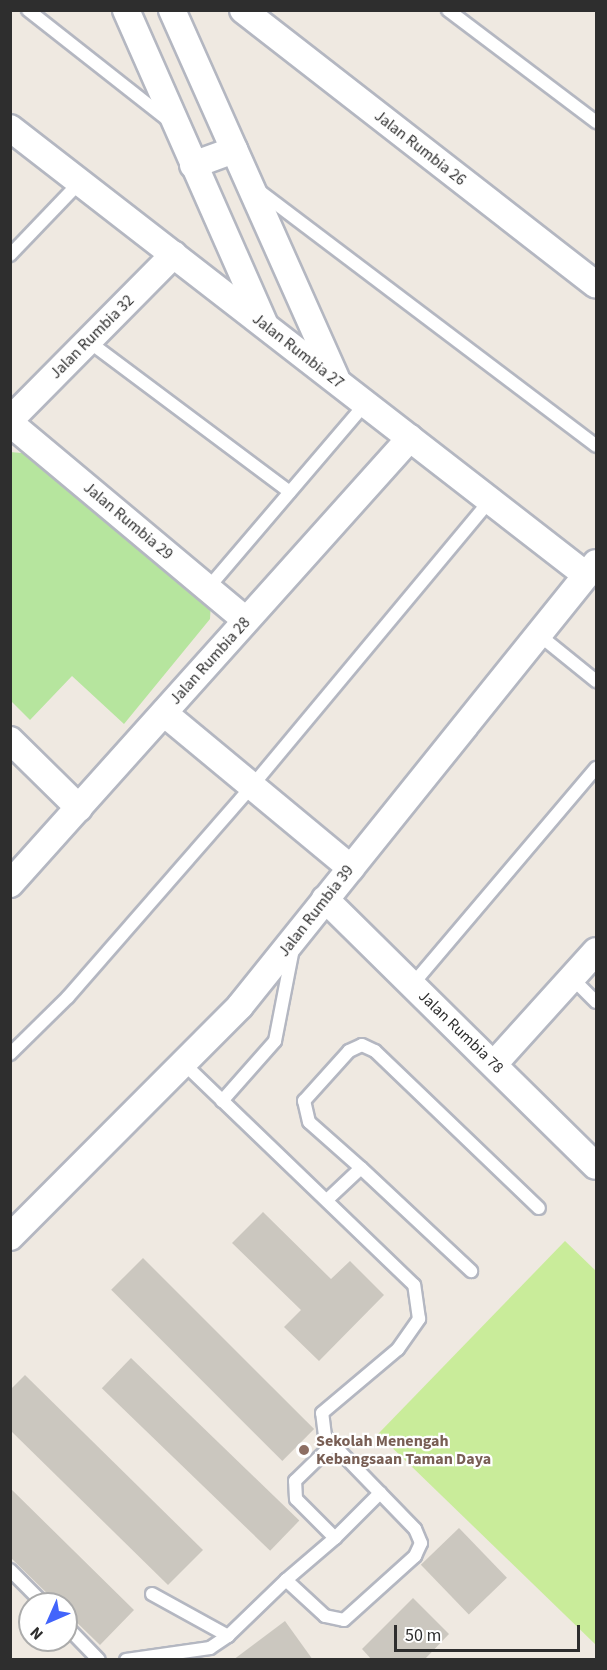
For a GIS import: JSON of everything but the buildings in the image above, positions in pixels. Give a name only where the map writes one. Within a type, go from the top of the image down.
[{"type":"street","points":[[126,10],[174,125],[265,326]]},
{"type":"street","points":[[172,10],[337,381]]},
{"type":"street","name":"Jalan Rumbia 26","points":[[243,10],[597,285]]},
{"type":"street","name":"Jalan Rumbia 27","points":[[10,128],[490,500],[591,569]]},
{"type":"street","points":[[193,165],[234,150]]},
{"type":"street","name":"Jalan Rumbia 32","points":[[10,421],[174,254]]},
{"type":"street","name":"Jalan Rumbia 29","points":[[10,421],[246,620]]},
{"type":"street","name":"Jalan Rumbia 28","points":[[10,884],[410,438]]},
{"type":"street","name":"Jalan Rumbia 39","points":[[10,1237],[184,1064],[294,941],[325,899],[591,569]]},
{"type":"street","points":[[164,713],[351,868]]},
{"type":"street","points":[[10,740],[79,808]]},
{"type":"street","name":"Jalan Rumbia 78","points":[[325,899],[597,1166]]},
{"type":"street","points":[[494,1064],[597,951]]},
{"type":"lane","points":[[28,10],[174,125]]},
{"type":"lane","points":[[447,10],[597,122]]},
{"type":"lane","points":[[10,255],[80,182]]},
{"type":"lane","points":[[248,182],[597,446]]},
{"type":"lane","points":[[88,341],[290,492]]},
{"type":"lane","points":[[208,588],[366,403]]},
{"type":"lane","points":[[10,1054],[68,997],[252,786],[490,500]]},
{"type":"lane","points":[[538,634],[597,681]]},
{"type":"lane","points":[[412,985],[597,768]]},
{"type":"lane","points":[[222,1101],[275,1041],[294,941]]},
{"type":"lane","points":[[572,978],[597,1002]]},
{"type":"lane","points":[[471,1271],[309,1122],[303,1109],[307,1095],[349,1051],[362,1046],[375,1051],[539,1208]]},
{"type":"lane","points":[[184,1064],[328,1199],[414,1285],[419,1319],[398,1349],[322,1413],[325,1436],[415,1529],[419,1550],[350,1616],[331,1620],[286,1580]]},
{"type":"lane","points":[[328,1199],[361,1168]]},
{"type":"lane","points":[[333,1444],[295,1481],[296,1499],[335,1538]]},
{"type":"lane","points":[[126,1659],[210,1648],[228,1636],[286,1580],[335,1538],[380,1493]]},
{"type":"lane","points":[[10,1570],[32,1592]]},
{"type":"lane","points":[[152,1594],[228,1636]]},
{"type":"lane","points":[[78,1638],[99,1659]]},
{"type":"green space","points":[[10,452],[33,454],[211,602],[210,619],[124,724],[72,676],[30,720],[11,701]]},
{"type":"green space","points":[[565,1241],[596,1271],[596,1645],[378,1434]]},
{"type":"place","name":"Sekolah Menengah Kebangsaan Taman Daya","points":[[304,1450]]}]
